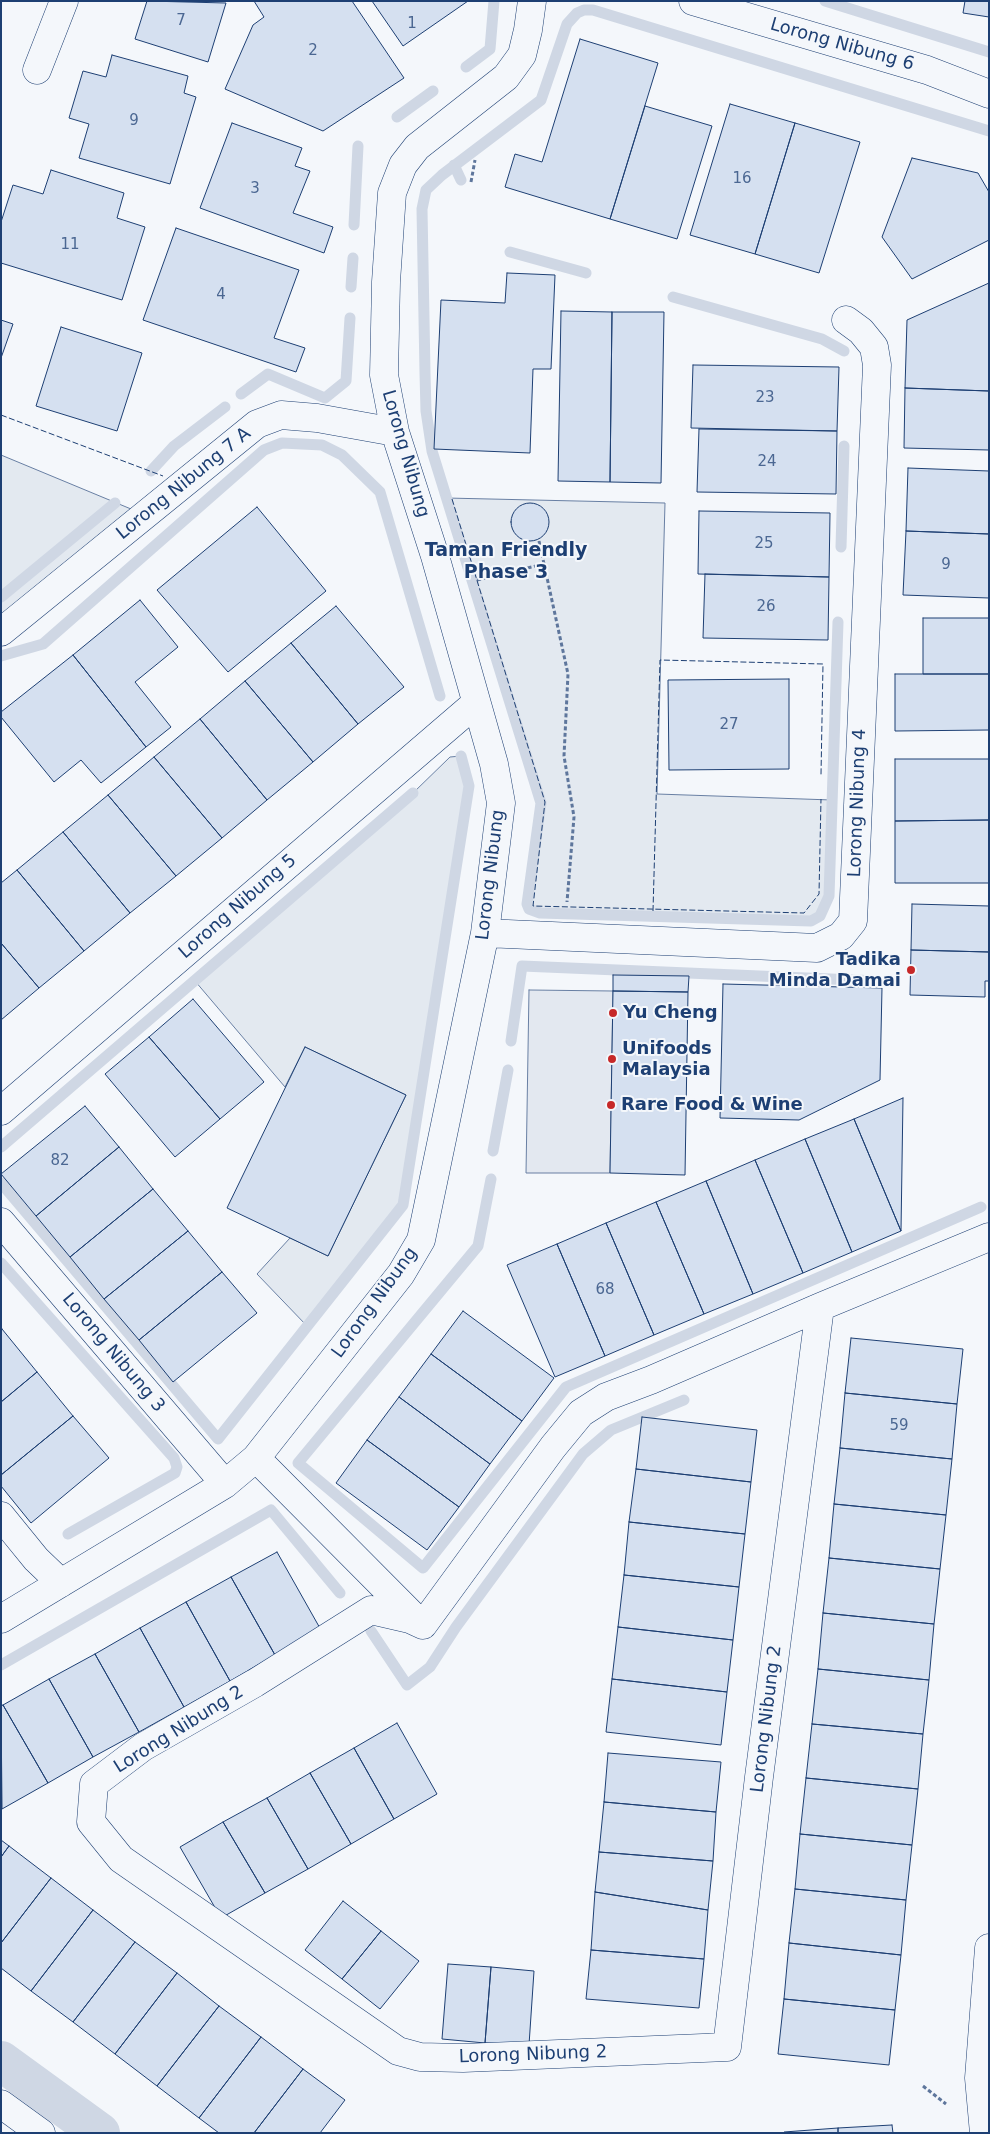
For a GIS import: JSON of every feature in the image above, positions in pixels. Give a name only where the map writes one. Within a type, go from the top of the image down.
[{"type":"street","points":[[38,70],[64,1]]},
{"type":"street","name":"Lorong Nibung","points":[[1,1618],[225,1484],[256,1458],[400,1274],[421,1240],[485,933],[501,803],[494,764],[435,556],[395,432],[384,375],[386,282],[392,193],[403,164],[417,147],[506,77],[522,55],[532,1]]},
{"type":"street","name":"Lorong Nibung 6","points":[[693,1],[927,70],[989,94]]},
{"type":"street","name":"Lorong Nibung 4","points":[[485,933],[817,948],[841,936],[853,921],[877,365],[874,347],[861,331],[846,320]]},
{"type":"street","name":"Lorong Nibung 7 A","points":[[1,632],[257,424],[281,415],[317,418],[395,432]]},
{"type":"street","name":"Lorong Nibung 5","points":[[1,1111],[476,703]]},
{"type":"street","name":"Lorong Nibung 3","points":[[1,1222],[225,1484]]},
{"type":"street","points":[[256,1458],[416,1622],[581,1413],[606,1397],[989,1237]]},
{"type":"street","name":"Lorong Nibung 2","points":[[416,1622],[371,1610],[255,1683],[143,1747],[94,1784],[91,1822],[121,1859],[398,2051],[420,2057],[463,2058],[727,2048],[760,1767],[820,1307]]},
{"type":"street","points":[[1,1516],[36,1559],[61,1583]]},
{"type":"street","points":[[984,2133],[979,2078],[989,1948]]},
{"type":"street","points":[[1,2104],[41,2133]]},
{"type":"path","points":[[471,182],[475,160]]},
{"type":"path","points":[[539,542],[568,674],[564,756],[574,817],[566,908]]},
{"type":"path","points":[[477,580],[544,564]]},
{"type":"path","points":[[923,2086],[946,2104],[956,2103]]},
{"type":"shaded area","points":[[1,455],[131,509],[1,619]]},
{"type":"shaded area","points":[[446,498],[665,503],[657,794],[832,800],[829,896],[820,916],[811,921],[540,913],[529,909],[527,904],[541,803]]},
{"type":"shaded area","points":[[461,756],[469,786],[403,1205],[307,1326],[257,1274],[290,1238],[328,1256],[406,1095],[305,1047],[285,1087],[195,981],[413,793],[450,757]]},
{"type":"shaded area","points":[[529,990],[613,991],[610,1173],[526,1173]]},
{"type":"building","points":[[147,1],[226,3],[208,62],[135,39]]},
{"type":"building","points":[[254,1],[352,1],[404,78],[323,131],[225,89],[253,25],[264,17]]},
{"type":"building","points":[[372,1],[468,1],[403,46]]},
{"type":"building","points":[[965,1],[989,1],[989,17],[963,13]]},
{"type":"building","points":[[580,39],[658,63],[610,219],[505,187],[515,154],[542,162]]},
{"type":"building","points":[[112,55],[188,76],[184,93],[196,97],[170,184],[79,158],[89,124],[69,118],[83,71],[106,77]]},
{"type":"building","points":[[730,104],[795,123],[755,254],[690,235]]},
{"type":"building","points":[[645,106],[712,126],[677,239],[610,219]]},
{"type":"building","points":[[232,123],[302,148],[295,166],[310,171],[293,213],[333,227],[324,253],[200,208]]},
{"type":"building","points":[[795,123],[860,142],[819,273],[755,254]]},
{"type":"building","points":[[912,158],[978,173],[989,192],[989,240],[912,279],[882,237]]},
{"type":"building","points":[[51,170],[124,193],[117,218],[145,227],[122,300],[1,263],[1,222],[13,185],[43,194]]},
{"type":"building","points":[[176,228],[299,270],[274,338],[305,348],[296,372],[143,320]]},
{"type":"building","points":[[507,273],[555,275],[551,369],[533,369],[530,453],[434,449],[441,300],[505,303]]},
{"type":"building","points":[[989,283],[989,391],[905,388],[907,320]]},
{"type":"building","points":[[561,311],[612,312],[610,482],[558,481]]},
{"type":"building","points":[[612,312],[664,312],[661,483],[610,482]]},
{"type":"building","points":[[1,320],[13,324],[1,358]]},
{"type":"building","points":[[61,327],[142,353],[117,431],[36,406]]},
{"type":"building","points":[[693,365],[839,367],[837,431],[691,428]]},
{"type":"building","points":[[905,388],[989,391],[989,450],[904,448]]},
{"type":"building","points":[[699,429],[837,431],[836,494],[697,492]]},
{"type":"building","points":[[908,468],[989,471],[989,534],[906,531]]},
{"type":"building","points":[[530,503],[544,508],[549,522],[544,536],[530,541],[516,536],[511,522],[516,508]]},
{"type":"building","points":[[257,507],[326,591],[228,672],[157,590]]},
{"type":"building","points":[[699,511],[830,513],[829,577],[698,574]]},
{"type":"building","points":[[906,531],[989,534],[989,598],[903,595]]},
{"type":"building","points":[[705,574],[829,577],[828,640],[703,638]]},
{"type":"building","points":[[140,600],[178,647],[135,682],[171,727],[146,747],[73,655]]},
{"type":"building","points":[[336,606],[404,687],[358,724],[291,643]]},
{"type":"building","points":[[923,618],[989,618],[989,674],[923,674]]},
{"type":"building","points":[[291,643],[358,724],[313,762],[245,681]]},
{"type":"building","points":[[73,655],[146,747],[101,783],[81,760],[54,782],[1,717],[1,712]]},
{"type":"building","points":[[895,674],[989,674],[989,730],[895,731]]},
{"type":"building","points":[[789,679],[789,769],[669,770],[668,680]]},
{"type":"building","points":[[245,681],[313,762],[267,800],[200,719]]},
{"type":"building","points":[[200,719],[267,800],[222,838],[154,757]]},
{"type":"building","points":[[154,757],[222,838],[176,876],[108,795]]},
{"type":"building","points":[[895,759],[989,759],[989,820],[895,821]]},
{"type":"building","points":[[108,795],[176,876],[130,913],[63,832]]},
{"type":"building","points":[[989,820],[989,883],[895,883],[895,821]]},
{"type":"building","points":[[63,832],[130,913],[84,951],[17,870]]},
{"type":"building","points":[[17,870],[84,951],[39,988],[1,943],[1,883]]},
{"type":"building","points":[[912,904],[989,906],[989,952],[911,950]]},
{"type":"building","points":[[1,943],[39,988],[1,1020]]},
{"type":"building","points":[[911,950],[989,952],[989,981],[985,981],[985,997],[910,995]]},
{"type":"building","points":[[613,975],[689,976],[688,992],[613,991]]},
{"type":"building","points":[[723,984],[882,988],[880,1080],[799,1120],[720,1118]]},
{"type":"building","points":[[613,991],[688,992],[685,1175],[610,1173]]},
{"type":"building","points":[[193,999],[264,1082],[220,1119],[149,1037]]},
{"type":"building","points":[[149,1037],[220,1119],[175,1157],[105,1074]]},
{"type":"building","points":[[305,1047],[406,1095],[328,1256],[227,1208]]},
{"type":"building","points":[[903,1098],[901,1231],[854,1119]]},
{"type":"building","points":[[85,1106],[119,1147],[36,1216],[1,1174]]},
{"type":"building","points":[[854,1119],[901,1231],[852,1252],[805,1139]]},
{"type":"building","points":[[805,1139],[852,1252],[803,1273],[755,1160]]},
{"type":"building","points":[[119,1147],[153,1189],[70,1257],[36,1216]]},
{"type":"building","points":[[755,1160],[803,1273],[753,1294],[706,1181]]},
{"type":"building","points":[[706,1181],[753,1294],[704,1314],[656,1202]]},
{"type":"building","points":[[153,1189],[188,1231],[104,1299],[70,1257]]},
{"type":"building","points":[[656,1202],[704,1314],[654,1335],[606,1223]]},
{"type":"building","points":[[606,1223],[654,1335],[605,1356],[557,1244]]},
{"type":"building","points":[[188,1231],[222,1272],[139,1340],[104,1299]]},
{"type":"building","points":[[557,1244],[605,1356],[555,1377],[507,1265]]},
{"type":"building","points":[[222,1272],[257,1313],[173,1382],[139,1340]]},
{"type":"building","points":[[463,1311],[554,1378],[522,1421],[431,1354]]},
{"type":"building","points":[[1,1330],[37,1372],[1,1402]]},
{"type":"building","points":[[851,1338],[963,1349],[957,1404],[845,1393]]},
{"type":"building","points":[[431,1354],[522,1421],[490,1464],[399,1397]]},
{"type":"building","points":[[37,1372],[73,1416],[1,1475],[1,1402]]},
{"type":"building","points":[[845,1393],[957,1404],[952,1459],[840,1448]]},
{"type":"building","points":[[399,1397],[490,1464],[459,1507],[367,1440]]},
{"type":"building","points":[[73,1416],[109,1458],[31,1523],[1,1486],[1,1475]]},
{"type":"building","points":[[642,1417],[757,1430],[751,1482],[636,1469]]},
{"type":"building","points":[[367,1440],[459,1507],[427,1550],[336,1483]]},
{"type":"building","points":[[840,1448],[952,1459],[946,1515],[834,1504]]},
{"type":"building","points":[[636,1469],[751,1482],[745,1534],[629,1522]]},
{"type":"building","points":[[834,1504],[946,1515],[940,1569],[829,1558]]},
{"type":"building","points":[[629,1522],[745,1534],[739,1587],[624,1575]]},
{"type":"building","points":[[277,1552],[321,1630],[275,1655],[231,1577]]},
{"type":"building","points":[[829,1558],[940,1569],[934,1624],[823,1613]]},
{"type":"building","points":[[624,1575],[739,1587],[733,1640],[618,1627]]},
{"type":"building","points":[[231,1577],[275,1655],[230,1681],[186,1602]]},
{"type":"building","points":[[186,1602],[230,1681],[184,1707],[140,1628]]},
{"type":"building","points":[[823,1613],[934,1624],[929,1680],[818,1669]]},
{"type":"building","points":[[618,1627],[733,1640],[727,1692],[612,1679]]},
{"type":"building","points":[[140,1628],[184,1707],[139,1732],[95,1654]]},
{"type":"building","points":[[95,1654],[139,1732],[93,1757],[49,1679]]},
{"type":"building","points":[[818,1669],[929,1680],[923,1734],[812,1724]]},
{"type":"building","points":[[49,1679],[93,1757],[48,1783],[3,1705]]},
{"type":"building","points":[[612,1679],[727,1692],[721,1745],[606,1732]]},
{"type":"building","points":[[3,1705],[48,1783],[2,1809],[1,1706]]},
{"type":"building","points":[[397,1723],[437,1794],[394,1819],[354,1748]]},
{"type":"building","points":[[812,1724],[923,1734],[918,1789],[806,1778]]},
{"type":"building","points":[[354,1748],[394,1819],[351,1844],[310,1773]]},
{"type":"building","points":[[608,1753],[721,1762],[716,1812],[604,1802]]},
{"type":"building","points":[[310,1773],[351,1844],[308,1869],[267,1798]]},
{"type":"building","points":[[806,1778],[918,1789],[912,1845],[800,1834]]},
{"type":"building","points":[[267,1798],[308,1869],[265,1893],[223,1822]]},
{"type":"building","points":[[604,1802],[716,1812],[713,1861],[599,1852]]},
{"type":"building","points":[[223,1822],[265,1893],[221,1918],[180,1847]]},
{"type":"building","points":[[800,1834],[912,1845],[906,1900],[795,1889]]},
{"type":"building","points":[[1,1840],[9,1846],[1,1857]]},
{"type":"building","points":[[9,1846],[51,1878],[1,1943],[1,1857]]},
{"type":"building","points":[[599,1852],[713,1861],[708,1910],[595,1892]]},
{"type":"building","points":[[51,1878],[93,1910],[31,1991],[1,1968],[1,1943]]},
{"type":"building","points":[[795,1889],[906,1900],[901,1955],[789,1943]]},
{"type":"building","points":[[595,1892],[708,1910],[704,1959],[591,1950]]},
{"type":"building","points":[[343,1901],[381,1931],[342,1979],[305,1950]]},
{"type":"building","points":[[93,1910],[135,1942],[73,2022],[31,1991]]},
{"type":"building","points":[[381,1931],[419,1961],[380,2009],[342,1979]]},
{"type":"building","points":[[135,1942],[177,1973],[115,2054],[73,2022]]},
{"type":"building","points":[[789,1943],[901,1955],[895,2010],[784,1999]]},
{"type":"building","points":[[591,1950],[704,1959],[699,2008],[586,1999]]},
{"type":"building","points":[[448,1964],[491,1967],[485,2043],[442,2039]]},
{"type":"building","points":[[491,1967],[534,1971],[529,2045],[485,2043]]},
{"type":"building","points":[[177,1973],[219,2006],[157,2086],[115,2054]]},
{"type":"building","points":[[784,1999],[895,2010],[889,2065],[778,2054]]},
{"type":"building","points":[[219,2006],[261,2037],[199,2118],[157,2086]]},
{"type":"building","points":[[261,2037],[303,2069],[254,2133],[219,2133],[199,2118]]},
{"type":"building","points":[[303,2069],[345,2100],[320,2133],[254,2133]]},
{"type":"building","points":[[892,2125],[893,2133],[838,2133],[838,2128]]},
{"type":"building","points":[[838,2128],[838,2133],[784,2133],[784,2132]]},
{"type":"waterway","points":[[466,67],[490,49],[494,1]]},
{"type":"waterway","points":[[825,1],[989,52]]},
{"type":"waterway","points":[[838,622],[829,896],[820,916],[811,921],[540,913],[529,909],[527,904],[541,803],[432,451],[426,411],[422,209],[426,190],[442,175],[541,100],[567,24],[577,13],[584,10],[593,10],[989,131]]},
{"type":"waterway","points":[[397,117],[433,91]]},
{"type":"waterway","points":[[354,225],[358,146]]},
{"type":"waterway","points":[[454,165],[461,180]]},
{"type":"waterway","points":[[510,252],[586,273]]},
{"type":"waterway","points":[[351,287],[353,258]]},
{"type":"waterway","points":[[673,297],[822,339],[844,351]]},
{"type":"waterway","points":[[241,394],[268,374],[325,398],[346,381],[350,318]]},
{"type":"waterway","points":[[151,471],[174,446],[225,407]]},
{"type":"waterway","points":[[1,656],[43,644],[264,450],[282,443],[322,445],[342,455],[380,492],[440,696]]},
{"type":"waterway","points":[[841,547],[844,446]]},
{"type":"waterway","points":[[1,597],[115,503]]},
{"type":"waterway","points":[[1,1183],[218,1439],[403,1205],[469,786],[461,756]]},
{"type":"waterway","points":[[1,1147],[413,793]]},
{"type":"waterway","points":[[511,1041],[522,966],[878,981]]},
{"type":"waterway","points":[[493,1151],[508,1070]]},
{"type":"waterway","points":[[491,1179],[478,1246],[298,1463],[423,1568],[566,1387],[981,1207]]},
{"type":"waterway","points":[[1,1263],[174,1458],[177,1467],[175,1473],[68,1534]]},
{"type":"waterway","points":[[371,1631],[407,1685],[430,1667],[456,1627],[583,1454],[611,1430],[684,1400]]},
{"type":"waterway","points":[[1,1665],[271,1510],[340,1593]]},
{"type":"waterway","points":[[1,2061],[100,2133]]},
{"type":"fence","points":[[1,415],[163,476]]},
{"type":"fence","points":[[452,499],[545,802],[533,906],[804,913],[819,894],[821,799]]},
{"type":"fence","points":[[653,911],[660,660],[823,664],[821,775]]},
{"type":"place","name":"Tadika Minda Damai","points":[[911,970]]},
{"type":"place","name":"Yu Cheng","points":[[613,1013]]},
{"type":"place","name":"Unifoods Malaysia","points":[[612,1059]]},
{"type":"place","name":"Rare Food & Wine","points":[[611,1105]]},
{"type":"district","name":"Taman Friendly Phase 3","points":[[506,562]]}]
